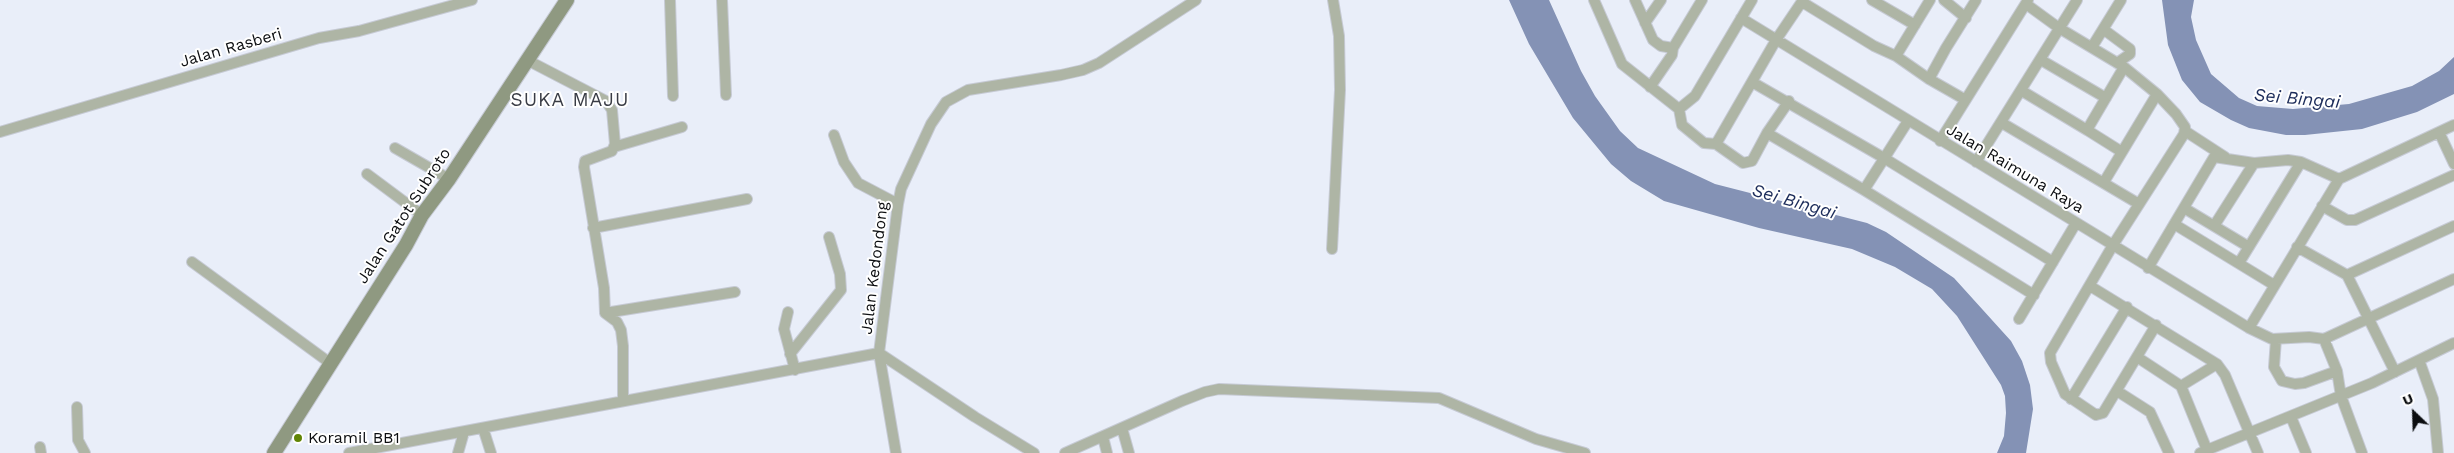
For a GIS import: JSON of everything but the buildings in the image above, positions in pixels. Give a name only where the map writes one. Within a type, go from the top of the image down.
[{"type":"main road","name":"Jalan Gatot Subroto","points":[[274,453],[406,245],[422,215],[449,179],[567,0]]},
{"type":"street","name":"Jalan Rasberi","points":[[0,132],[320,38],[359,31],[472,0]]},
{"type":"street","points":[[670,0],[673,96]]},
{"type":"street","points":[[722,0],[726,94]]},
{"type":"street","name":"Jalan Kedondong","points":[[896,453],[879,353],[901,189],[931,124],[946,102],[968,90],[980,86],[1083,70],[1099,62],[1196,0]]},
{"type":"street","points":[[1332,248],[1340,90],[1339,36],[1333,0]]},
{"type":"street","points":[[1594,0],[1622,64],[1679,110]]},
{"type":"street","points":[[1634,0],[1646,23],[1652,40],[1661,46],[1673,48]]},
{"type":"street","points":[[1646,23],[1661,0]]},
{"type":"street","points":[[1650,87],[1672,55],[1673,48],[1702,0]]},
{"type":"street","points":[[1752,0],[1695,96],[1679,110],[1679,121],[1685,129],[1704,143],[1716,144],[1744,163],[1748,163],[1754,158],[1767,133],[1789,101]]},
{"type":"street","points":[[1872,0],[1915,24]]},
{"type":"street","points":[[1896,56],[1930,0]]},
{"type":"street","points":[[1944,0],[1966,18]]},
{"type":"street","points":[[1929,79],[1976,0]]},
{"type":"street","points":[[1976,162],[2077,0]]},
{"type":"street","points":[[2092,47],[2121,0]]},
{"type":"street","points":[[1716,144],[1776,40],[1803,1],[1874,46],[1896,56],[1929,79],[1964,99]]},
{"type":"street","points":[[1940,141],[1964,99],[2026,2],[2058,28],[2121,65],[2157,94],[2182,122],[2185,131],[2228,159]]},
{"type":"street","name":"Jalan Raimuna Raya","points":[[1741,18],[2148,268],[2249,328],[2276,339]]},
{"type":"street","points":[[2087,130],[2106,98],[2121,65],[2130,54],[2130,51],[2103,29]]},
{"type":"street","points":[[527,60],[608,103],[612,110],[616,144],[612,151],[585,161],[584,167],[604,288],[605,313]]},
{"type":"street","points":[[2041,60],[2106,98]]},
{"type":"street","points":[[1752,82],[1789,101],[2053,262]]},
{"type":"street","points":[[2022,91],[2122,152]]},
{"type":"street","points":[[2104,182],[2157,94]]},
{"type":"street","points":[[1864,190],[1908,121]]},
{"type":"street","points":[[2002,123],[2139,204]]},
{"type":"street","points":[[2249,328],[2338,179],[2454,125]]},
{"type":"street","points":[[614,147],[682,127]]},
{"type":"street","points":[[2156,325],[2106,410],[2100,415],[2096,415],[2063,392],[2050,356],[2113,245],[2185,131]]},
{"type":"street","points":[[2439,132],[2454,164]]},
{"type":"street","points":[[1767,133],[1864,190],[2034,295]]},
{"type":"street","points":[[834,135],[844,162],[858,183],[898,204]]},
{"type":"street","points":[[395,148],[449,179]]},
{"type":"street","points":[[2148,268],[2214,157],[2254,163],[2288,160],[2301,162],[2338,179]]},
{"type":"street","points":[[2239,263],[2301,162]]},
{"type":"street","points":[[2214,226],[2254,163]]},
{"type":"street","points":[[367,174],[422,215]]},
{"type":"street","points":[[2322,206],[2347,220],[2355,220],[2454,175]]},
{"type":"street","points":[[593,228],[747,199]]},
{"type":"street","points":[[2184,208],[2249,247]]},
{"type":"street","points":[[2019,319],[2076,223]]},
{"type":"street","points":[[2174,224],[2274,285]]},
{"type":"street","points":[[2347,275],[2454,226]]},
{"type":"street","points":[[790,354],[841,290],[840,274],[829,237]]},
{"type":"street","points":[[2297,247],[2347,275],[2395,372]]},
{"type":"street","points":[[192,262],[330,363]]},
{"type":"street","points":[[2337,371],[2304,383],[2295,384],[2282,380],[2274,367],[2276,339],[2309,337],[2324,339],[2454,279]]},
{"type":"street","points":[[2090,286],[2217,364],[2225,375],[2258,453]]},
{"type":"street","points":[[605,313],[735,292]]},
{"type":"street","points":[[2071,399],[2127,307]]},
{"type":"street","points":[[788,312],[784,329],[795,370]]},
{"type":"street","points":[[605,313],[617,322],[620,330],[623,346],[623,401]]},
{"type":"street","points":[[2324,339],[2337,371],[2341,396],[2362,453]]},
{"type":"street","points":[[2137,357],[2181,386],[2211,451],[2249,433],[2341,396],[2454,343]]},
{"type":"street","points":[[349,453],[879,353],[975,417],[1034,453]]},
{"type":"street","points":[[2419,360],[2433,400],[2438,453]]},
{"type":"street","points":[[2181,386],[2217,364]]},
{"type":"street","points":[[1065,453],[1197,395],[1219,390],[1439,398],[1536,439],[1585,453]]},
{"type":"street","points":[[2117,391],[2150,412],[2169,453]]},
{"type":"street","points":[[77,408],[78,440],[85,453]]},
{"type":"street","points":[[2291,417],[2306,453]]},
{"type":"street","points":[[483,428],[492,452]]},
{"type":"street","points":[[1122,428],[1129,453]]},
{"type":"street","points":[[458,453],[464,432]]},
{"type":"street","points":[[1103,437],[1107,453]]},
{"type":"water","name":"Sei Bingai","points":[[1509,0],[1549,0],[1581,71],[1595,96],[1620,131],[1638,148],[1715,184],[1867,223],[1886,232],[1954,278],[2011,341],[2022,361],[2030,385],[2033,409],[2026,453],[1997,453],[2004,436],[2006,413],[2005,396],[2001,385],[1957,316],[1932,289],[1895,267],[1852,249],[1759,228],[1664,201],[1631,181],[1611,164],[1573,118],[1529,44]]},
{"type":"water","name":"Sei Bingai","points":[[2162,0],[2194,0],[2191,17],[2196,40],[2211,74],[2239,98],[2257,106],[2293,109],[2349,104],[2412,86],[2439,71],[2454,57],[2454,94],[2417,112],[2362,129],[2286,135],[2249,128],[2200,102],[2182,80],[2168,45]]},
{"type":"place","name":"Koramil BB1","points":[[298,438]]},
{"type":"district","name":"SUKA MAJU","points":[[570,100]]}]
